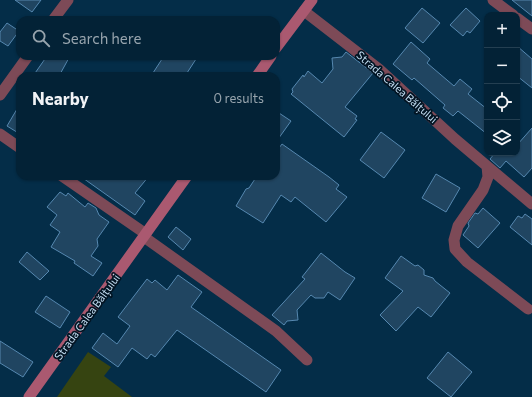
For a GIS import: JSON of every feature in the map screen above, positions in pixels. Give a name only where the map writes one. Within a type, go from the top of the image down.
[{"type":"main road","points":[[280,43],[312,0]]},
{"type":"main road","points":[[260,72],[268,60]]},
{"type":"main road","name":"Strada Calea Bălțului","points":[[29,397],[184,180]]},
{"type":"street","points":[[56,16],[68,0]]},
{"type":"street","points":[[493,0],[509,12]]},
{"type":"street","name":"Strada Calea Bălțului","points":[[304,11],[379,69],[455,139],[532,204]]},
{"type":"street","points":[[520,20],[532,29]]},
{"type":"street","points":[[16,72],[25,60]]},
{"type":"street","points":[[0,94],[16,72]]},
{"type":"street","points":[[0,134],[16,145]]},
{"type":"street","points":[[487,166],[488,177],[484,190],[458,226],[454,240],[455,249],[467,262],[528,309]]},
{"type":"street","points":[[68,180],[276,331],[307,360]]},
{"type":"green space","points":[[88,352],[111,367],[104,376],[132,397],[57,397]]},
{"type":"building","points":[[15,0],[41,0],[32,12]]},
{"type":"building","points":[[512,0],[532,0],[532,16]]},
{"type":"building","points":[[422,8],[440,23],[423,43],[405,28]]},
{"type":"building","points":[[466,8],[480,21],[470,33],[467,31],[463,36],[450,25]]},
{"type":"building","points":[[7,23],[16,29],[16,35],[8,46],[0,41],[0,32]]},
{"type":"building","points":[[411,42],[430,59],[427,63],[454,86],[460,79],[472,89],[468,94],[484,107],[484,132],[458,111],[453,116],[443,108],[445,105],[414,78],[412,80],[393,64]]},
{"type":"building","points":[[520,49],[532,59],[532,88],[520,78]]},
{"type":"building","points":[[346,52],[373,73],[345,107],[357,116],[355,119],[357,120],[344,137],[291,94],[293,92],[292,89],[308,71],[322,83],[333,69],[332,58],[342,57]]},
{"type":"building","points":[[44,60],[68,60],[61,72],[36,72]]},
{"type":"building","points":[[161,60],[195,60],[188,72],[154,72]]},
{"type":"building","points":[[16,111],[16,132],[7,126]]},
{"type":"building","points":[[280,114],[291,121],[280,136]]},
{"type":"building","points":[[532,128],[532,168],[524,177],[506,161],[500,168],[490,159],[492,156],[520,156],[520,142]]},
{"type":"building","points":[[381,132],[405,150],[384,178],[360,160]]},
{"type":"building","points":[[282,144],[329,177],[339,185],[336,189],[347,197],[326,222],[295,197],[291,202],[281,195],[263,223],[236,206],[246,189],[249,188],[254,180],[280,180],[280,147]]},
{"type":"building","points":[[436,174],[460,188],[446,212],[422,198]]},
{"type":"building","points":[[86,180],[146,180],[135,193],[145,201],[135,215]]},
{"type":"building","points":[[60,192],[66,196],[68,193],[85,207],[88,203],[96,208],[99,215],[109,222],[97,239],[98,246],[91,256],[102,263],[93,276],[74,263],[75,261],[51,247],[60,232],[50,225],[57,215],[47,207]]},
{"type":"building","points":[[483,208],[500,223],[478,248],[463,235],[469,226],[468,223],[475,213],[478,214]]},
{"type":"building","points":[[525,214],[532,219],[532,245],[510,227],[518,216],[522,218]]},
{"type":"building","points":[[176,227],[191,239],[183,250],[168,237]]},
{"type":"building","points":[[27,252],[49,271],[40,280],[19,262]]},
{"type":"building","points":[[321,253],[355,278],[340,300],[328,292],[324,298],[315,298],[311,295],[297,310],[298,320],[287,321],[284,325],[272,315],[305,279],[302,277]]},
{"type":"building","points":[[401,256],[415,266],[418,265],[424,270],[424,275],[433,278],[450,293],[431,317],[418,307],[396,331],[380,315],[403,291],[385,278]]},
{"type":"building","points":[[178,275],[202,292],[191,307],[281,370],[266,392],[177,330],[155,357],[151,354],[147,359],[132,348],[118,367],[92,348],[103,333],[117,344],[130,326],[118,317],[147,279],[152,283],[155,280],[167,290]]},
{"type":"building","points":[[46,296],[70,312],[60,328],[35,312]]},
{"type":"building","points":[[0,341],[33,362],[23,377],[0,363]]},
{"type":"building","points":[[448,352],[472,372],[451,397],[427,378]]}]
